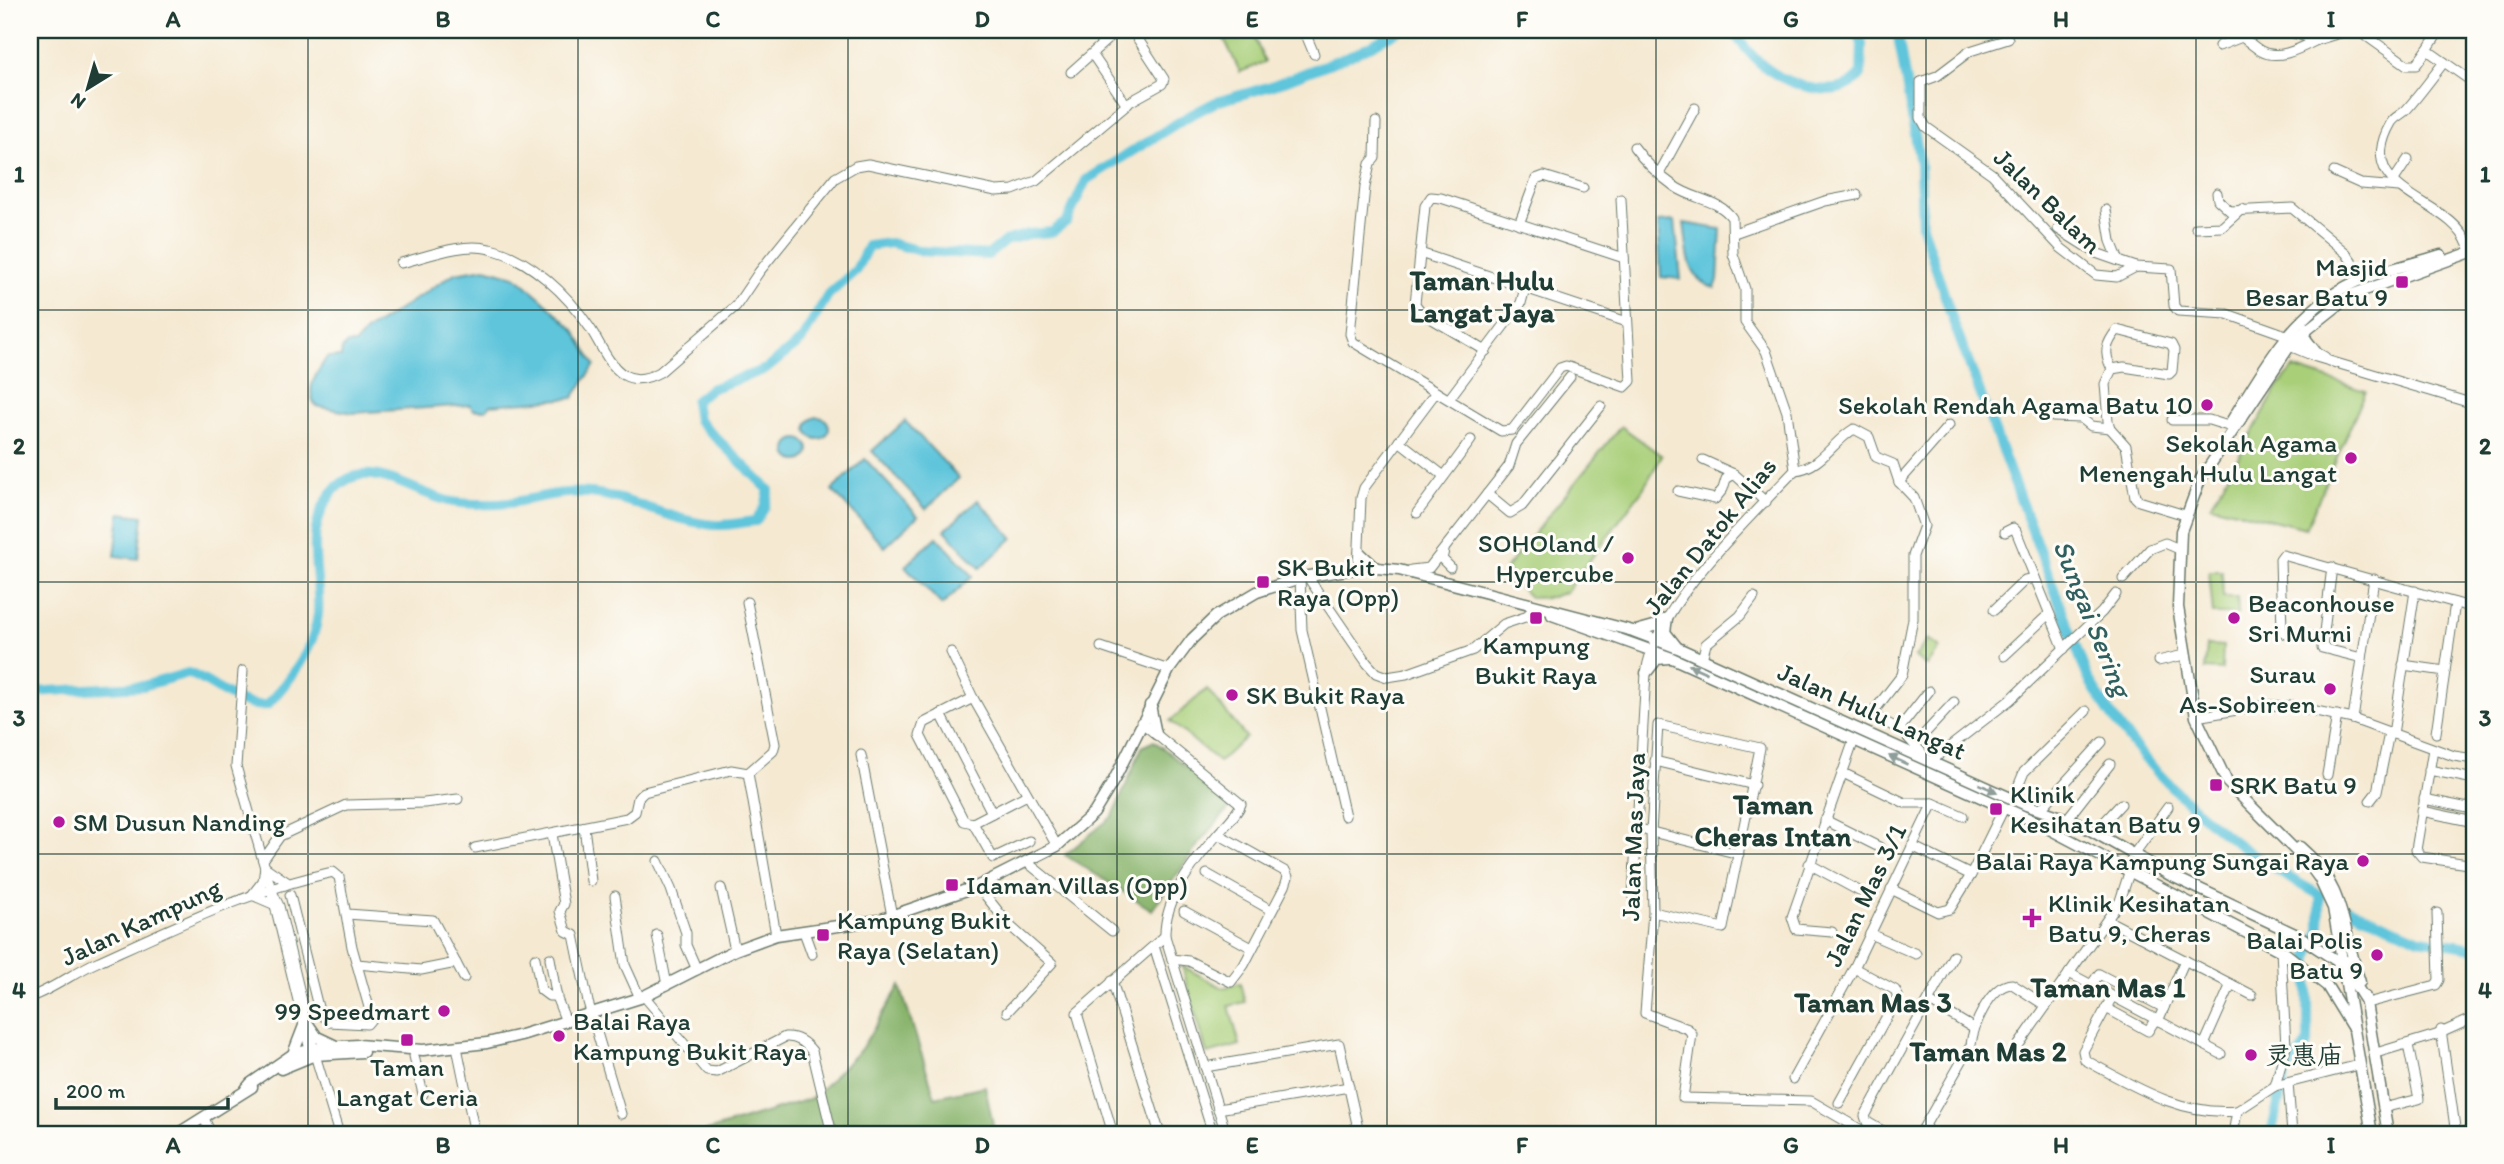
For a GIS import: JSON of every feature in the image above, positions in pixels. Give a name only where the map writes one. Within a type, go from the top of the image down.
[{"type":"main road","points":[[2352,1027],[2333,908],[2319,878],[2244,801],[2220,772],[2196,717],[2178,607],[2179,549],[2185,515],[2200,480],[2227,432],[2232,433],[2285,339],[2340,289],[2473,245]]},
{"type":"main road","points":[[2285,339],[2307,328],[2351,295],[2473,245]]},
{"type":"main road","points":[[2307,328],[2305,338],[2320,354]]},
{"type":"main road","points":[[1360,553],[1375,568]]},
{"type":"main road","name":"Jalan Hulu Langat","points":[[246,1089],[293,1054],[363,1052],[414,1056],[458,1052],[521,1035],[642,997],[735,950],[776,935],[856,926],[892,916],[978,886],[1028,863],[1057,846],[1085,822],[1102,802],[1169,670],[1192,639],[1216,616],[1257,592],[1303,577],[1375,568],[1399,570],[1634,637],[1675,653],[1854,740],[2004,808],[2287,954],[2316,975],[2334,995],[2352,1027],[2372,1134]]},
{"type":"main road","name":"Jalan Hulu Langat","points":[[1358,570],[1407,579],[1634,637]]},
{"type":"main road","points":[[1646,671],[1642,649],[1634,637],[1667,618]]},
{"type":"main road","points":[[1646,671],[1657,659],[1675,653],[1665,632],[1667,618]]},
{"type":"main road","name":"Jalan Hulu Langat","points":[[1675,653],[1702,659],[2013,799],[2067,819],[2302,938]]},
{"type":"main road","points":[[1150,705],[1156,734]]},
{"type":"main road","points":[[2244,801],[2313,857],[2339,898],[2367,1003],[2388,1134]]},
{"type":"main road","points":[[2326,947],[2336,926]]},
{"type":"main road","points":[[2287,954],[2302,938],[2326,947],[2343,965],[2367,1003]]},
{"type":"main road","points":[[2316,975],[2337,970],[2352,954]]},
{"type":"main road","points":[[293,1054],[307,1024],[317,1037],[334,1045]]},
{"type":"main road","points":[[2355,1045],[2360,1036],[2373,1034]]},
{"type":"main road","name":"Jalan Hulu Langat","points":[[177,1134],[246,1089],[314,1052],[334,1045],[423,1050],[487,1043]]},
{"type":"street","points":[[1072,72],[1118,30]]},
{"type":"street","points":[[401,263],[466,247],[488,248],[509,254],[537,273],[572,305],[612,364],[625,376],[648,378],[660,372],[731,312],[774,253],[835,178],[845,171],[867,164],[996,191],[1013,190],[1042,176],[1125,103],[1164,82],[1132,30]]},
{"type":"street","points":[[1304,30],[1314,54]]},
{"type":"street","points":[[2283,30],[2317,40]]},
{"type":"street","points":[[2219,46],[2242,37],[2263,52],[2271,54],[2298,49],[2350,30]]},
{"type":"street","points":[[2358,30],[2412,67],[2440,30]]},
{"type":"street","name":"Jalan Balam","points":[[2008,39],[1970,51],[1937,75],[1921,82],[1921,118],[1926,127],[1992,174],[2061,248],[2096,275],[2109,279],[2136,267],[2171,269],[2174,306],[2178,311],[2227,314],[2285,339]]},
{"type":"street","points":[[2427,50],[2474,83]]},
{"type":"street","points":[[1092,54],[1125,103]]},
{"type":"street","points":[[2444,62],[2407,109],[2395,117],[2385,136],[2381,160],[2397,183],[2445,218],[2473,245]]},
{"type":"street","points":[[1660,172],[1695,108]]},
{"type":"street","points":[[1376,122],[1375,158],[1368,168],[1363,209],[1350,334],[1353,342],[1501,431],[1512,430],[1560,368],[1566,366],[1625,387],[1631,381],[1621,200]]},
{"type":"street","name":"Jalan Datok Alias","points":[[1633,895],[1646,671],[1653,644],[1667,618],[1706,567],[1795,470],[1787,412],[1766,351],[1745,322],[1745,289],[1732,254],[1732,218],[1718,204],[1699,200],[1680,190],[1634,147]]},
{"type":"street","points":[[2397,183],[2408,159]]},
{"type":"street","points":[[2334,172],[2361,184],[2397,183]]},
{"type":"street","points":[[1519,224],[1536,179],[1544,176],[1583,188]]},
{"type":"street","points":[[2217,193],[2222,206],[2230,211],[2292,208],[2346,253],[2364,279]]},
{"type":"street","points":[[1734,233],[1825,201],[1857,195]]},
{"type":"street","points":[[1486,351],[1422,313],[1415,304],[1425,206],[1431,197],[1624,258]]},
{"type":"street","points":[[2196,228],[2222,227],[2242,209]]},
{"type":"street","points":[[2106,210],[2111,241],[2119,261]]},
{"type":"street","points":[[2058,229],[2096,253],[2136,267]]},
{"type":"street","points":[[1420,253],[1628,321]]},
{"type":"street","points":[[1449,399],[1521,303],[1525,288]]},
{"type":"street","points":[[2117,330],[2168,342],[2174,348],[2172,371],[2169,374],[2124,366],[2112,369],[2106,358],[2106,347],[2117,330]]},
{"type":"street","points":[[2285,339],[2320,354],[2473,404]]},
{"type":"street","points":[[2112,369],[2105,384],[2110,428],[2126,446],[2135,497],[2139,501],[2185,515]]},
{"type":"street","points":[[1399,570],[1429,568],[1509,466],[1516,444],[1570,377]]},
{"type":"street","points":[[1358,570],[1361,498],[1436,392]]},
{"type":"street","points":[[1487,495],[1510,513],[1522,506],[1601,406]]},
{"type":"street","points":[[2053,417],[2081,418],[2091,426],[2110,428]]},
{"type":"street","points":[[2172,419],[2209,420],[2227,432]]},
{"type":"street","points":[[1899,482],[1949,425]]},
{"type":"street","points":[[1795,470],[1805,469],[1819,460],[1854,429],[1869,437],[1880,460],[1893,464],[1899,482],[1914,498],[1924,526],[1913,556],[1913,619],[1902,675],[1874,711],[1878,718],[1898,729],[1915,744],[1930,762],[2010,700],[2065,648],[2116,594]]},
{"type":"street","points":[[1417,513],[1471,440]]},
{"type":"street","points":[[1399,441],[1444,477]]},
{"type":"street","points":[[1703,460],[1734,474],[1766,502]]},
{"type":"street","points":[[1678,491],[1714,499],[1723,489],[1726,479],[1734,474]]},
{"type":"street","points":[[2005,531],[2014,528],[2016,531],[2065,648]]},
{"type":"street","points":[[2123,579],[2150,550],[2165,543],[2179,549]]},
{"type":"street","points":[[1447,546],[1442,559],[1450,567]]},
{"type":"street","points":[[2322,638],[2286,634],[2282,631],[2280,559],[2283,555],[2474,608]]},
{"type":"street","points":[[2332,567],[2322,638],[2325,650],[2362,658]]},
{"type":"street","points":[[1303,577],[1367,663],[1376,673],[1387,677],[1406,674],[1473,650],[1504,624],[1525,617],[1533,610]]},
{"type":"street","points":[[1303,577],[1302,629],[1345,816]]},
{"type":"street","points":[[1994,610],[2025,580],[2035,578]]},
{"type":"street","points":[[2353,719],[2374,579]]},
{"type":"street","points":[[2370,801],[2377,792],[2391,733],[2414,591]]},
{"type":"street","points":[[1702,659],[1706,644],[1740,616],[1754,597]]},
{"type":"street","points":[[747,602],[775,744],[773,751],[748,773]]},
{"type":"street","points":[[2436,733],[2455,603]]},
{"type":"street","points":[[2004,656],[2049,614]]},
{"type":"street","points":[[1101,647],[1169,670]]},
{"type":"street","points":[[951,652],[973,698],[1057,846]]},
{"type":"street","points":[[2158,661],[2184,654]]},
{"type":"street","points":[[2403,665],[2445,671]]},
{"type":"street","points":[[243,671],[236,766],[339,1134]]},
{"type":"street","points":[[1888,743],[1928,691]]},
{"type":"street","points":[[973,698],[924,723],[920,735],[964,821],[973,823],[1027,795]]},
{"type":"street","points":[[1915,744],[1955,702]]},
{"type":"street","points":[[2196,717],[2266,705],[2337,715],[2433,750],[2474,759]]},
{"type":"street","points":[[2013,799],[2024,772],[2086,711]]},
{"type":"street","points":[[941,714],[992,813]]},
{"type":"street","points":[[2327,775],[2337,715]]},
{"type":"street","points":[[1141,722],[1241,804],[1168,906],[1166,936],[1226,1134]]},
{"type":"street","name":"Jalan Mas Jaya","points":[[1754,785],[1760,748],[1661,724],[1655,761],[1651,832],[1653,912],[1645,1013],[1688,1029],[1692,1034],[1683,1098],[1811,1101],[1868,1134]]},
{"type":"street","points":[[1832,932],[1796,929],[1792,923],[1809,864],[1854,740]]},
{"type":"street","points":[[2041,809],[2102,742]]},
{"type":"street","points":[[2433,750],[2415,845],[2422,858],[2471,865]]},
{"type":"street","points":[[861,755],[892,916]]},
{"type":"street","points":[[1653,912],[1723,928],[1754,785],[1655,761]]},
{"type":"street","points":[[2067,819],[2110,764]]},
{"type":"street","points":[[475,848],[552,834],[632,815],[637,810],[638,798],[644,792],[731,770],[748,773]]},
{"type":"street","points":[[2429,770],[2474,779]]},
{"type":"street","points":[[748,773],[776,935]]},
{"type":"street","points":[[1843,773],[1905,803],[1933,803],[1963,816]]},
{"type":"street","points":[[276,905],[252,895],[262,881],[264,864],[280,835],[346,805],[424,803],[442,798],[458,799]]},
{"type":"street","points":[[2424,799],[2468,808],[2474,802]]},
{"type":"street","name":"Jalan Mas 3/1","points":[[1793,1079],[1854,968],[1933,803]]},
{"type":"street","points":[[2095,832],[2121,804]]},
{"type":"street","points":[[2134,854],[2168,807]]},
{"type":"street","points":[[1891,890],[1943,912],[1950,909],[1971,875],[2004,808]]},
{"type":"street","points":[[2422,811],[2474,822]]},
{"type":"street","points":[[1825,820],[1880,847]]},
{"type":"street","points":[[973,823],[993,858],[1029,841]]},
{"type":"street","points":[[583,827],[591,881]]},
{"type":"street","points":[[1636,828],[1739,854]]},
{"type":"street","points":[[552,834],[564,904],[560,911],[566,931],[574,935],[621,1114]]},
{"type":"street","points":[[1172,959],[1189,961],[1231,982],[1252,948],[1288,877],[1286,872],[1218,834]]},
{"type":"street","points":[[1912,846],[1971,875]]},
{"type":"street","points":[[658,861],[671,889],[685,933],[686,945],[697,970]]},
{"type":"street","points":[[1028,863],[1112,931]]},
{"type":"street","points":[[264,864],[275,877],[287,882],[276,905]]},
{"type":"street","points":[[1809,864],[1859,891]]},
{"type":"street","name":"Jalan Kampung","points":[[30,997],[165,930],[287,882],[333,872],[339,877],[346,914]]},
{"type":"street","points":[[2018,1046],[2120,901],[2129,873]]},
{"type":"street","points":[[1207,874],[1271,910]]},
{"type":"street","points":[[978,886],[1009,925],[1052,962],[1007,1012]]},
{"type":"street","points":[[721,888],[735,950]]},
{"type":"street","points":[[290,895],[318,1012],[329,1022],[367,1024],[372,1018],[346,914],[433,920],[464,978]]},
{"type":"street","points":[[615,896],[625,965],[642,997],[707,1071],[717,1072],[785,1037],[792,1037],[806,1044],[812,1051],[832,1134]]},
{"type":"street","points":[[1184,911],[1252,948]]},
{"type":"street","points":[[2367,1003],[2436,985],[2439,980],[2437,914]]},
{"type":"street","points":[[2109,916],[2252,995]]},
{"type":"street","points":[[804,932],[812,954]]},
{"type":"street","points":[[1870,933],[1916,954]]},
{"type":"street","points":[[657,935],[667,985]]},
{"type":"street","points":[[1113,1134],[1077,1013],[1166,936]]},
{"type":"street","points":[[1154,946],[1213,1134]]},
{"type":"street","points":[[2275,1086],[2286,1046],[2287,954]]},
{"type":"street","points":[[1888,1134],[1864,1119],[1953,956]]},
{"type":"street","points":[[535,958],[541,990],[549,996],[556,996]]},
{"type":"street","points":[[550,958],[556,996],[565,1019]]},
{"type":"street","points":[[2106,1008],[2148,1031],[2164,1008],[2185,960]]},
{"type":"street","points":[[358,964],[421,970],[456,963]]},
{"type":"street","points":[[1839,1103],[1898,996],[1895,990],[1854,968]]},
{"type":"street","points":[[2069,973],[2221,1054]]},
{"type":"street","points":[[2091,985],[2099,974],[2164,1008]]},
{"type":"street","points":[[1111,981],[1160,1134]]},
{"type":"street","points":[[1920,1134],[1971,1045],[1973,1028],[2004,984],[2012,984],[2046,1006]]},
{"type":"street","points":[[2204,1045],[2231,984]]},
{"type":"street","points":[[2112,997],[2082,1056],[2144,1092],[2183,1107],[2212,1112],[2237,1111],[2275,1086],[2359,1065]]},
{"type":"street","points":[[1930,1002],[1973,1028]]},
{"type":"street","points":[[2376,1054],[2408,1045],[2474,1018]]},
{"type":"street","points":[[2441,1030],[2455,1134],[2474,1130]]},
{"type":"street","points":[[1205,1067],[1339,1044],[1357,1124],[1353,1130],[1326,1134]]},
{"type":"street","points":[[2384,1108],[2419,1099],[2408,1045]]},
{"type":"street","points":[[458,1052],[475,1134]]},
{"type":"street","points":[[414,1056],[422,1094]]},
{"type":"street","points":[[2287,1083],[2292,1134]]},
{"type":"street","points":[[1218,1109],[1349,1087]]},
{"type":"street","points":[[2233,1134],[2237,1111]]},
{"type":"street","points":[[204,1118],[211,1134]]},
{"type":"green space","points":[[1220,30],[1251,30],[1265,62],[1240,72]]},
{"type":"green space","points":[[2293,368],[2366,391],[2306,528],[2211,505],[2277,389]]},
{"type":"green space","points":[[1621,426],[1662,456],[1643,489],[1566,592],[1552,597],[1531,598],[1511,579],[1506,568]]},
{"type":"green space","points":[[2209,571],[2222,571],[2223,597],[2237,597],[2238,614],[2213,614]]},
{"type":"green space","points":[[1928,639],[1940,648],[1927,666],[1915,657]]},
{"type":"green space","points":[[2207,645],[2223,646],[2222,670],[2205,669]]},
{"type":"green space","points":[[1207,689],[1246,737],[1219,762],[1170,721]]},
{"type":"green space","points":[[1154,741],[1233,804],[1200,842],[1152,910],[1065,855],[1113,816],[1142,747]]},
{"type":"green space","points":[[1182,966],[1223,988],[1240,983],[1245,1002],[1229,1006],[1240,1045],[1207,1054]]},
{"type":"green space","points":[[900,986],[935,1097],[985,1086],[995,1134],[698,1134],[812,1098],[861,1049]]},
{"type":"water","points":[[1675,221],[1681,279],[1661,277],[1658,222]]},
{"type":"water","points":[[1684,223],[1721,229],[1718,280],[1715,288],[1705,284],[1693,271]]},
{"type":"water","points":[[485,268],[515,276],[574,330],[595,365],[573,398],[491,405],[486,410],[474,410],[470,405],[353,413],[316,406],[311,393],[312,387],[327,357],[341,357],[342,349],[347,344],[355,344],[367,331],[455,273]]},
{"type":"water","points":[[818,417],[826,420],[829,428],[826,436],[818,439],[810,436],[807,428],[810,420]]},
{"type":"water","points":[[905,421],[959,478],[926,509],[872,451]]},
{"type":"water","points":[[798,439],[806,442],[809,450],[806,458],[798,461],[790,458],[787,450],[790,442]]},
{"type":"water","points":[[865,459],[918,516],[885,547],[832,490]]},
{"type":"water","points":[[978,500],[1013,538],[980,568],[945,530]]},
{"type":"water","points":[[120,513],[143,516],[138,559],[115,556]]},
{"type":"water","points":[[937,537],[973,576],[942,605],[905,566]]},
{"type":"waterway","points":[[30,692],[143,686],[188,673],[236,699],[267,705],[293,674],[312,640],[318,614],[316,528],[327,500],[338,486],[351,478],[379,476],[459,503],[508,503],[576,492],[607,496],[698,523],[719,525],[756,521],[765,507],[769,490],[698,420],[695,401],[710,389],[766,369],[801,341],[828,295],[856,270],[868,246],[890,243],[921,251],[988,255],[1005,241],[1028,234],[1052,232],[1067,221],[1086,180],[1187,117],[1216,102],[1271,86],[1356,53],[1400,30]]},
{"type":"waterway","points":[[1731,30],[1758,62],[1769,70],[1791,82],[1829,90],[1842,88],[1861,74],[1862,44],[1857,30]]},
{"type":"waterway","name":"Sungai Sering","points":[[1897,30],[1920,164],[1922,226],[1954,324],[2087,676],[2119,726],[2178,793],[2246,850],[2320,895],[2320,931],[2311,948],[2308,964],[2308,1043],[2286,1072],[2271,1134]]},
{"type":"waterway","points":[[2348,908],[2420,939],[2474,948]]},
{"type":"place","name":"Masjid Besar Batu 9","points":[[2402,282]]},
{"type":"place","name":"Sekolah Rendah Agama Batu 10","points":[[2207,405]]},
{"type":"place","name":"Sekolah Agama Menengah Hulu Langat","points":[[2351,458]]},
{"type":"place","name":"SOHOland / Hypercube","points":[[1628,558]]},
{"type":"place","name":"SK Bukit Raya (Opp)","points":[[1263,582]]},
{"type":"place","name":"Kampung Bukit Raya","points":[[1536,618]]},
{"type":"place","name":"Beaconhouse Sri Murni","points":[[2234,618]]},
{"type":"place","name":"Surau As-Sobireen","points":[[2330,689]]},
{"type":"place","name":"SK Bukit Raya","points":[[1232,695]]},
{"type":"place","name":"SRK Batu 9","points":[[2216,785]]},
{"type":"place","name":"Klinik Kesihatan Batu 9","points":[[1996,809]]},
{"type":"place","name":"SM Dusun Nanding","points":[[59,822]]},
{"type":"place","name":"Balai Raya Kampung Sungai Raya","points":[[2363,861]]},
{"type":"place","name":"Idaman Villas (Opp)","points":[[952,885]]},
{"type":"place","name":"Klinik Kesihatan Batu 9, Cheras","points":[[2032,918]]},
{"type":"place","name":"Kampung Bukit Raya (Selatan)","points":[[823,935]]},
{"type":"place","name":"Balai Polis Batu 9","points":[[2377,955]]},
{"type":"place","name":"99 Speedmart","points":[[444,1011]]},
{"type":"place","name":"Balai Raya Kampung Bukit Raya","points":[[559,1036]]},
{"type":"place","name":"Taman Langat Ceria","points":[[407,1040]]},
{"type":"place","name":"灵惠庙","points":[[2251,1055]]},
{"type":"district","name":"Taman Hulu Langat Jaya","points":[[1482,296]]},
{"type":"district","name":"Taman Cheras Intan","points":[[1773,820]]},
{"type":"district","name":"Taman Mas 1","points":[[2108,987]]},
{"type":"district","name":"Taman Mas 3","points":[[1873,1002]]},
{"type":"district","name":"Taman Mas 2","points":[[1988,1051]]}]
